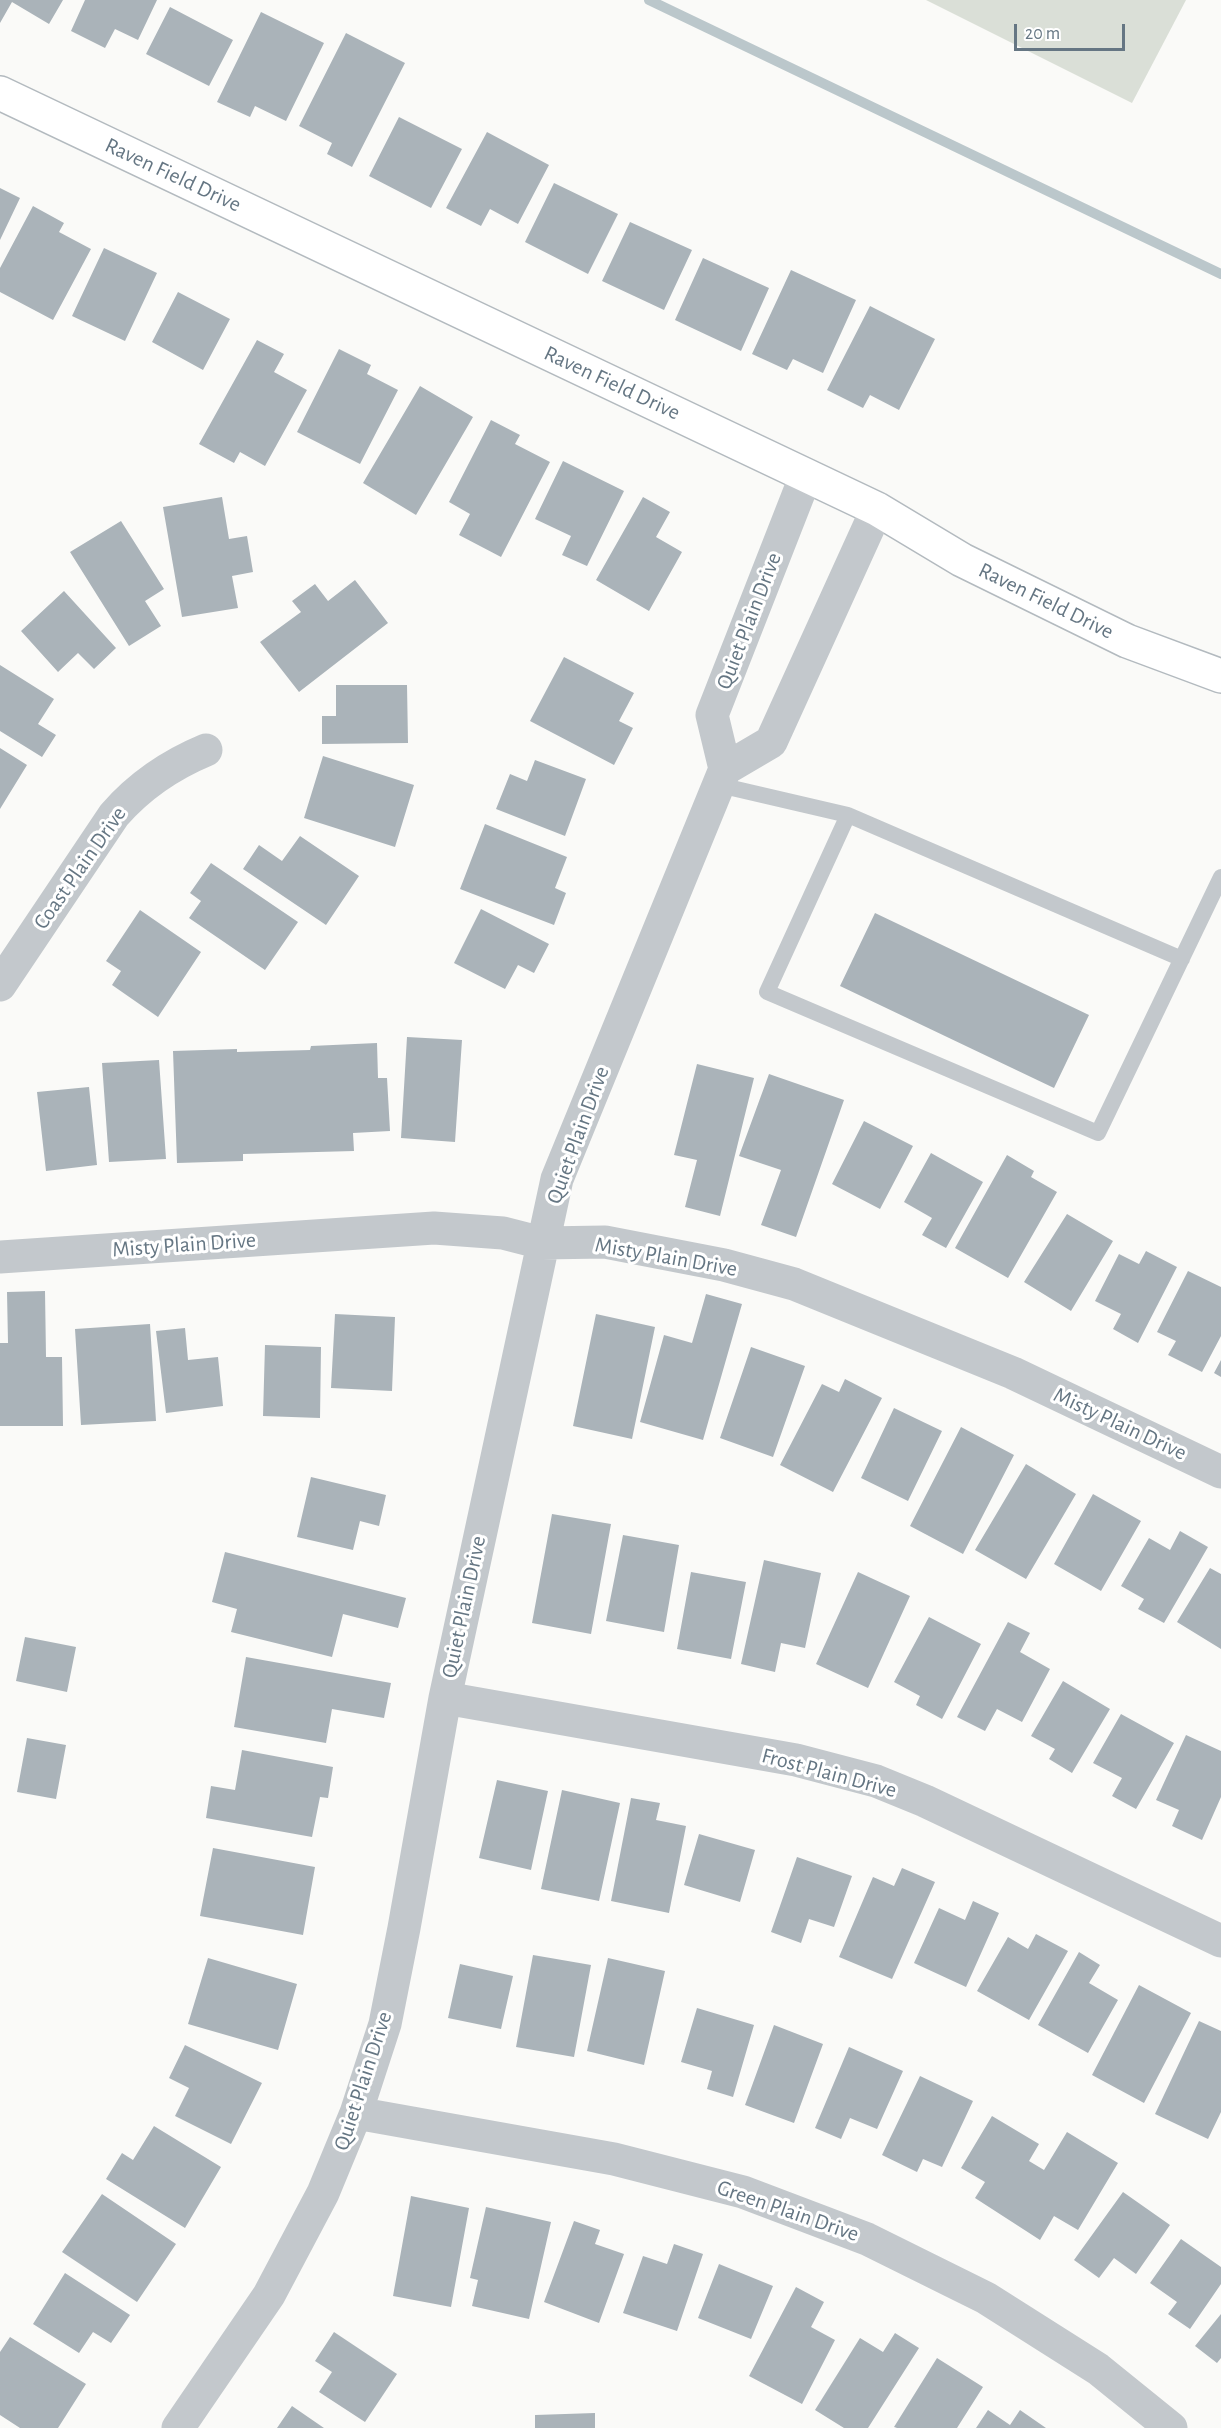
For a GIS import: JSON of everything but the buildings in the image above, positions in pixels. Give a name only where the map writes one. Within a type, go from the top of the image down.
[{"type":"street","name":"Raven Field Drive","points":[[0,93],[877,509],[962,560],[1127,641],[1221,676]]},
{"type":"street","name":"Quiet Plain Drive","points":[[178,2428],[269,2295],[323,2193],[356,2113],[387,2013],[445,1698],[556,1179],[722,777],[712,715],[806,475]]},
{"type":"street","points":[[722,777],[771,742],[877,509]]},
{"type":"street","name":"Coast Plain Drive","points":[[0,985],[114,815],[128,798],[162,771],[206,750]]},
{"type":"street","name":"Misty Plain Drive","points":[[0,1257],[434,1228],[503,1233],[542,1243],[605,1242],[724,1265],[794,1284],[1013,1373],[1221,1472]]},
{"type":"street","name":"Frost Plain Drive","points":[[445,1698],[796,1760],[876,1781],[925,1801],[1221,1941]]},
{"type":"street","name":"Green Plain Drive","points":[[356,2113],[614,2159],[743,2192],[867,2239],[986,2298],[1098,2369],[1171,2428]]},
{"type":"lane","points":[[722,777],[848,815],[1182,959]]},
{"type":"lane","points":[[848,815],[767,992],[1098,1133],[1221,877]]},
{"type":"shaded area","points":[[926,0],[1186,0],[1132,103]]},
{"type":"waterway","points":[[649,0],[1221,274]]}]
